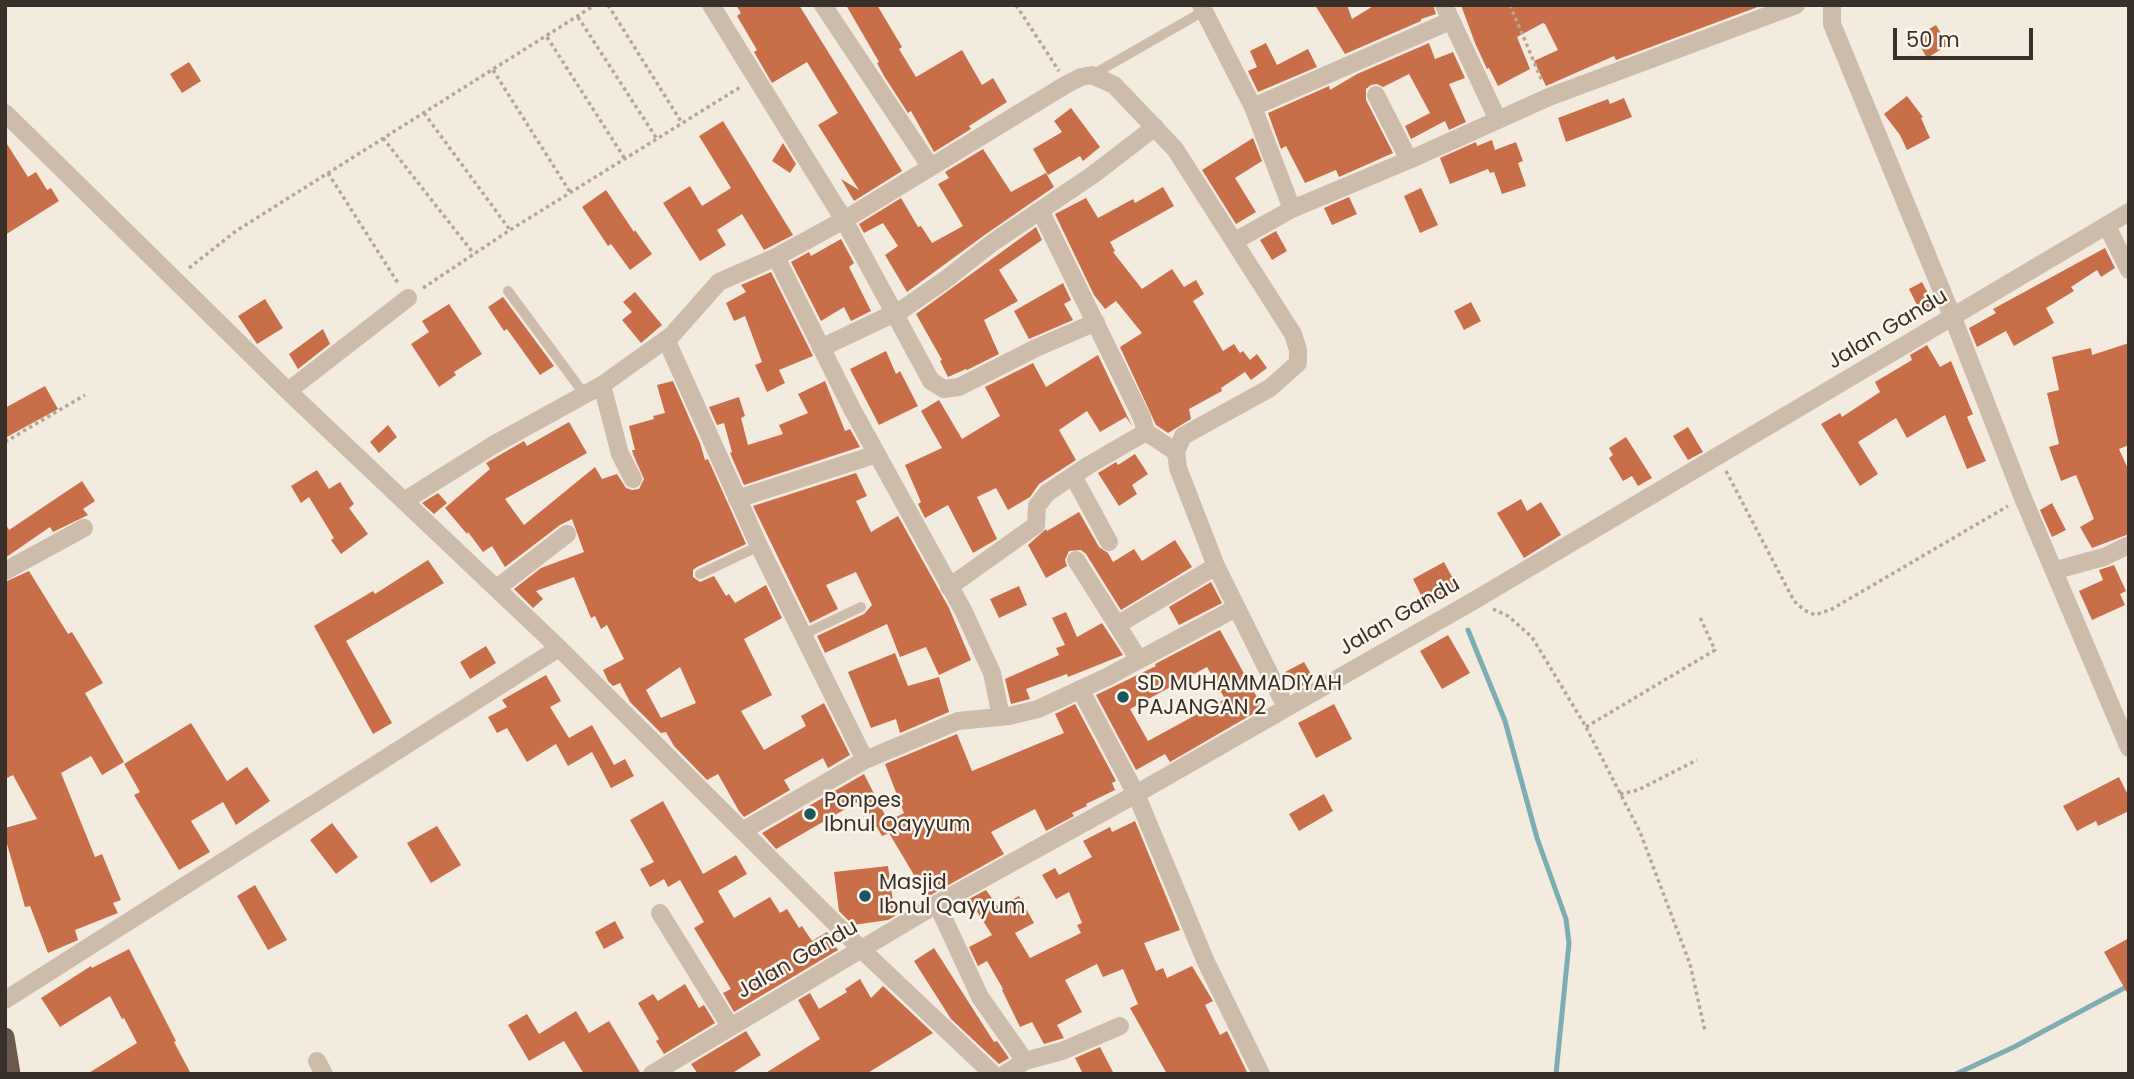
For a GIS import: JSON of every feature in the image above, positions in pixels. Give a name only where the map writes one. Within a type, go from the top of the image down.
[{"type":"highway","points":[[5,1037],[10,1074]]},
{"type":"street","points":[[711,5],[844,220],[931,381],[944,388],[959,387],[1036,348],[1096,323]]},
{"type":"street","points":[[823,5],[930,166]]},
{"type":"street","points":[[1236,241],[1292,209],[1549,97],[1796,5]]},
{"type":"street","points":[[1831,5],[1832,24],[1953,318],[2023,498],[2056,570],[2128,745]]},
{"type":"street","points":[[1203,8],[1253,107],[1292,209]]},
{"type":"street","points":[[1253,107],[1447,13],[1498,120]]},
{"type":"street","points":[[404,501],[495,444],[602,385],[666,338],[690,316],[719,282],[776,257],[844,220],[1067,84],[1092,75],[1114,85],[1175,149],[1293,334],[1298,350],[1298,363],[1270,388],[1183,436],[1176,452],[1178,468],[1216,566],[1286,708]]},
{"type":"street","points":[[1376,94],[1409,160]]},
{"type":"street","points":[[5,113],[288,391],[559,648],[862,950],[993,1074]]},
{"type":"street","points":[[821,348],[895,313],[945,281],[992,243],[1041,212],[1155,127]]},
{"type":"street","points":[[1041,212],[1142,418],[1146,432],[1176,452]]},
{"type":"street","name":"Jalan Gandu","points":[[652,1074],[679,1067],[730,1026],[937,904],[1136,794],[1475,600],[2129,212]]},
{"type":"street","points":[[2107,226],[2129,270]]},
{"type":"street","points":[[776,257],[877,454],[963,610],[992,673],[1001,717]]},
{"type":"street","points":[[288,391],[408,298]]},
{"type":"street","points":[[666,338],[759,546],[865,760]]},
{"type":"street","points":[[602,385],[620,454],[633,479]]},
{"type":"street","points":[[949,587],[1036,525],[1037,506],[1047,493],[1146,432]]},
{"type":"street","points":[[737,499],[877,454]]},
{"type":"street","points":[[1073,476],[1110,542]]},
{"type":"street","points":[[5,571],[84,528]]},
{"type":"street","points":[[497,588],[567,534]]},
{"type":"street","points":[[2056,570],[2104,557],[2129,545]]},
{"type":"street","points":[[1076,561],[1138,658]]},
{"type":"street","points":[[1117,625],[1216,566]]},
{"type":"street","points":[[744,830],[865,760],[958,721],[1001,717],[1038,709],[1236,608]]},
{"type":"street","points":[[5,1000],[559,648]]},
{"type":"street","points":[[1080,689],[1136,794],[1206,962],[1261,1074]]},
{"type":"street","points":[[937,904],[980,997],[1025,1061]]},
{"type":"street","points":[[660,913],[730,1026]]},
{"type":"street","points":[[1005,1074],[1025,1061],[1062,1051],[1120,1026]]},
{"type":"lane","points":[[1092,75],[1203,8]]},
{"type":"lane","points":[[508,292],[585,395]]},
{"type":"lane","points":[[699,574],[759,546]]},
{"type":"lane","points":[[804,634],[861,607]]},
{"type":"path","points":[[176,279],[236,231],[595,5]]},
{"type":"path","points":[[608,5],[682,123]]},
{"type":"path","points":[[1016,5],[1067,84]]},
{"type":"path","points":[[1510,5],[1549,97]]},
{"type":"path","points":[[578,16],[657,139]]},
{"type":"path","points":[[546,36],[625,159]]},
{"type":"path","points":[[492,70],[570,192]]},
{"type":"path","points":[[328,173],[408,298],[510,230],[756,77]]},
{"type":"path","points":[[424,113],[510,230]]},
{"type":"path","points":[[383,138],[474,254]]},
{"type":"path","points":[[5,442],[85,395]]},
{"type":"path","points":[[1718,456],[1794,601],[1815,615],[1832,609],[2023,498]]},
{"type":"path","points":[[1475,600],[1508,616],[1532,637],[1586,727],[1640,832],[1690,964],[1705,1031]]},
{"type":"path","points":[[1586,727],[1715,650],[1699,615]]},
{"type":"path","points":[[1620,794],[1638,790],[1697,760]]},
{"type":"building","points":[[736,5],[799,5],[902,171],[854,201],[841,179],[859,190],[818,125],[838,113],[807,62],[772,83],[737,16],[741,13]]},
{"type":"building","points":[[846,5],[877,5],[916,77],[962,50],[982,85],[993,78],[1007,102],[934,152],[911,111],[908,113],[884,76],[877,63],[879,62]]},
{"type":"building","points":[[1315,5],[1347,5],[1352,19],[1375,5],[1433,5],[1436,14],[1345,54]]},
{"type":"building","points":[[1461,5],[1763,5],[1616,60],[1614,56],[1546,86],[1534,61],[1558,50],[1543,23],[1517,37],[1530,69],[1498,86],[1475,43]]},
{"type":"building","points":[[1936,25],[1948,45],[1927,58],[1915,37]]},
{"type":"building","points":[[1266,43],[1277,65],[1308,49],[1317,67],[1258,92],[1248,71],[1257,67],[1250,51]]},
{"type":"building","points":[[1429,43],[1435,59],[1453,52],[1465,78],[1449,84],[1466,122],[1449,130],[1445,121],[1411,139],[1405,126],[1430,113],[1409,74],[1383,87],[1371,85],[1366,89],[1366,100],[1393,153],[1339,177],[1336,170],[1305,183],[1286,146],[1281,149],[1268,113],[1329,86],[1330,90],[1357,74]]},
{"type":"building","points":[[189,62],[201,81],[182,93],[170,74]]},
{"type":"building","points":[[1907,96],[1923,117],[1921,118],[1930,138],[1907,150],[1900,135],[1884,114]]},
{"type":"building","points":[[1624,98],[1632,117],[1566,142],[1558,118],[1608,99],[1610,104]]},
{"type":"building","points":[[1071,108],[1100,147],[1083,161],[1080,156],[1048,175],[1033,149],[1062,132],[1054,121]]},
{"type":"building","points":[[723,121],[793,235],[764,250],[742,214],[717,230],[726,245],[700,261],[663,203],[690,186],[702,206],[731,188],[699,136]]},
{"type":"building","points":[[1253,138],[1262,161],[1235,178],[1256,212],[1236,224],[1202,170]]},
{"type":"building","points":[[1492,140],[1495,150],[1516,142],[1523,161],[1518,163],[1526,186],[1502,194],[1494,172],[1490,173],[1488,169],[1450,184],[1440,158],[1476,142],[1477,146]]},
{"type":"building","points":[[5,141],[28,177],[36,172],[47,190],[51,188],[59,201],[5,235]]},
{"type":"building","points":[[783,143],[796,164],[790,173],[772,161]]},
{"type":"building","points":[[983,149],[1011,192],[1046,173],[1054,187],[907,292],[885,255],[898,246],[883,223],[864,233],[859,224],[901,198],[918,227],[921,226],[932,243],[963,226],[938,184],[949,178],[945,172]]},
{"type":"building","points":[[1163,187],[1174,206],[1110,242],[1115,251],[1113,252],[1142,289],[1172,269],[1184,287],[1196,280],[1204,294],[1193,301],[1223,351],[1234,344],[1240,353],[1243,351],[1250,360],[1257,354],[1267,368],[1251,380],[1245,372],[1221,388],[1222,391],[1189,409],[1191,419],[1168,433],[1156,425],[1120,347],[1142,333],[1116,301],[1105,309],[1094,295],[1055,214],[1086,198],[1098,218],[1133,199],[1135,203]]},
{"type":"building","points":[[1421,188],[1438,225],[1420,233],[1404,196]]},
{"type":"building","points":[[606,190],[652,254],[630,270],[611,244],[608,246],[582,207]]},
{"type":"building","points":[[1349,197],[1357,214],[1332,225],[1324,208]]},
{"type":"building","points":[[1036,227],[1042,240],[999,270],[1018,301],[984,320],[999,354],[948,377],[940,361],[942,360],[916,314]]},
{"type":"building","points":[[1276,231],[1287,251],[1272,260],[1260,240]]},
{"type":"building","points":[[841,239],[854,263],[849,267],[871,311],[851,321],[844,307],[821,321],[791,262],[809,252],[811,256]]},
{"type":"building","points":[[2105,248],[2115,268],[2101,277],[2097,270],[2071,287],[2074,291],[2046,308],[2054,323],[2014,346],[2006,331],[1977,347],[1969,328],[1996,313],[1993,309]]},
{"type":"building","points":[[771,272],[813,356],[779,370],[785,383],[767,392],[755,365],[762,362],[745,316],[734,321],[726,303],[746,292],[741,285]]},
{"type":"building","points":[[1922,282],[1936,308],[1922,315],[1909,289]]},
{"type":"building","points":[[1063,283],[1071,300],[1064,304],[1073,320],[1029,339],[1014,311]]},
{"type":"building","points":[[635,292],[662,325],[641,343],[622,320],[632,312],[623,302]]},
{"type":"building","points":[[503,297],[554,366],[540,375],[488,307]]},
{"type":"building","points":[[265,299],[283,328],[257,344],[238,316]]},
{"type":"building","points":[[1471,302],[1481,321],[1464,330],[1454,311]]},
{"type":"building","points":[[449,304],[482,354],[454,372],[456,375],[439,387],[411,344],[429,332],[422,321]]},
{"type":"building","points":[[323,329],[330,344],[298,369],[289,354]]},
{"type":"building","points":[[2129,343],[2129,445],[2119,449],[2129,471],[2129,534],[2092,548],[2080,527],[2094,519],[2076,475],[2061,481],[2049,447],[2059,444],[2047,393],[2059,390],[2052,357],[2091,348],[2092,355]]},
{"type":"building","points":[[1927,345],[1940,367],[1951,361],[1973,414],[1967,417],[1986,461],[1967,469],[1945,415],[1907,438],[1896,418],[1858,442],[1878,474],[1860,486],[1821,424],[1840,413],[1842,417],[1880,392],[1875,382],[1912,360],[1910,355]]},
{"type":"building","points":[[886,351],[896,374],[900,371],[918,406],[879,425],[850,369]]},
{"type":"building","points":[[1098,355],[1132,426],[1126,417],[1100,432],[1087,411],[1059,430],[1076,460],[1039,484],[1030,497],[1008,510],[996,488],[977,497],[997,539],[973,553],[948,505],[925,518],[905,465],[942,448],[921,411],[939,400],[962,439],[1000,416],[985,387],[1033,363],[1046,387]]},
{"type":"building","points":[[673,381],[705,460],[708,459],[746,544],[697,567],[693,570],[693,577],[700,582],[714,576],[726,596],[729,594],[735,603],[766,585],[782,618],[744,639],[772,695],[741,711],[764,750],[806,726],[801,716],[824,703],[850,755],[828,768],[823,758],[784,780],[790,790],[744,817],[718,774],[707,780],[674,746],[666,732],[661,733],[630,702],[620,683],[613,686],[608,681],[603,670],[624,659],[607,625],[601,629],[595,616],[591,618],[574,577],[536,591],[543,599],[533,608],[514,589],[541,568],[584,552],[572,519],[560,525],[505,567],[492,546],[483,552],[445,508],[490,469],[486,463],[524,441],[527,446],[569,422],[587,453],[505,499],[524,525],[595,467],[602,479],[617,474],[626,488],[639,489],[644,479],[633,454],[632,450],[635,450],[629,426],[665,413],[657,385]],"holes":[[[680,667],[696,703],[661,718],[646,690]]]},
{"type":"building","points":[[825,381],[845,431],[850,429],[860,447],[744,485],[730,453],[732,452],[724,423],[717,425],[709,407],[739,397],[745,416],[741,418],[748,445],[783,434],[779,425],[808,413],[798,394]]},
{"type":"building","points":[[45,386],[58,409],[5,438],[5,408]]},
{"type":"building","points":[[388,425],[397,437],[379,453],[370,442]]},
{"type":"building","points":[[1688,427],[1703,452],[1688,460],[1673,436]]},
{"type":"building","points":[[1626,437],[1652,478],[1638,486],[1632,476],[1623,481],[1609,458],[1613,455],[1609,448]]},
{"type":"building","points":[[1135,454],[1148,474],[1132,485],[1137,494],[1119,506],[1098,473]]},
{"type":"building","points":[[317,470],[329,489],[340,482],[354,504],[349,508],[368,534],[341,554],[309,497],[301,503],[291,486]]},
{"type":"building","points":[[856,473],[867,496],[856,501],[871,532],[898,516],[949,608],[971,660],[939,675],[926,647],[900,657],[887,624],[825,653],[817,636],[864,614],[872,605],[856,572],[826,585],[838,609],[810,623],[753,506]]},
{"type":"building","points":[[82,481],[95,501],[83,509],[88,515],[53,532],[50,527],[5,558],[5,523],[9,530]]},
{"type":"building","points":[[438,493],[447,503],[434,514],[422,503]]},
{"type":"building","points":[[1521,499],[1527,511],[1541,502],[1561,535],[1524,558],[1497,513]]},
{"type":"building","points":[[2052,503],[2066,530],[2052,537],[2040,510]]},
{"type":"building","points":[[1079,512],[1099,547],[1108,553],[1113,562],[1134,549],[1142,561],[1175,540],[1192,567],[1121,610],[1081,550],[1069,551],[1065,560],[1067,566],[1046,578],[1028,545],[1046,529],[1047,531]]},
{"type":"building","points":[[428,560],[444,583],[346,641],[392,723],[373,734],[314,626],[373,591],[375,594]]},
{"type":"building","points":[[1444,562],[1458,588],[1426,605],[1413,579]]},
{"type":"building","points":[[2114,565],[2126,591],[2120,594],[2125,605],[2092,620],[2079,591],[2103,580],[2099,570]]},
{"type":"building","points":[[29,571],[68,634],[72,632],[103,683],[85,693],[124,762],[102,775],[91,756],[61,773],[95,857],[102,854],[121,900],[113,903],[118,913],[75,930],[78,940],[48,953],[30,906],[25,907],[5,837],[5,828],[37,819],[13,775],[5,779],[5,582]]},
{"type":"building","points":[[1211,582],[1222,603],[1179,625],[1169,607]]},
{"type":"building","points":[[1019,586],[1027,605],[999,618],[990,599]]},
{"type":"building","points":[[1066,612],[1077,637],[1102,623],[1123,655],[1068,677],[1067,674],[1026,689],[1030,699],[1011,704],[1005,679],[1059,655],[1056,648],[1065,645],[1052,618]]},
{"type":"building","name":"SD MUHAMMADIYAH PAJANGAN 2","points":[[1220,630],[1263,708],[1170,762],[1165,754],[1136,770],[1096,695],[1156,666],[1155,664]],"holes":[[[1207,667],[1225,699],[1148,741],[1130,709]]]},
{"type":"building","points":[[1448,635],[1470,673],[1442,689],[1420,651]]},
{"type":"building","points":[[486,646],[496,663],[470,679],[460,662]]},
{"type":"building","points":[[895,653],[908,686],[939,677],[949,712],[900,733],[896,719],[871,728],[848,672]]},
{"type":"building","points":[[1304,662],[1314,679],[1295,690],[1285,672]]},
{"type":"building","points":[[546,675],[561,701],[550,707],[569,738],[592,725],[614,765],[625,759],[634,776],[611,788],[592,752],[568,766],[556,744],[527,762],[507,728],[497,733],[488,717],[507,707],[502,700]]},
{"type":"building","points":[[1075,704],[1116,781],[1112,783],[1115,790],[1086,804],[1087,806],[1072,813],[1074,816],[1046,831],[1035,809],[991,832],[1004,854],[927,897],[889,833],[882,836],[861,800],[776,849],[762,833],[864,774],[888,821],[904,813],[885,764],[957,734],[972,771],[1064,733],[1055,714]]},
{"type":"building","points":[[1334,704],[1352,739],[1316,758],[1298,723]]},
{"type":"building","points":[[191,723],[227,781],[247,767],[270,801],[236,825],[223,802],[191,821],[210,852],[179,870],[134,795],[140,792],[124,764]]},
{"type":"building","points":[[2119,777],[2129,797],[2129,811],[2098,826],[2096,821],[2077,831],[2063,806]]},
{"type":"building","points":[[1324,794],[1333,811],[1299,831],[1289,814]]},
{"type":"building","points":[[663,801],[703,874],[736,855],[747,874],[718,891],[734,918],[770,897],[780,913],[787,909],[799,928],[802,926],[812,941],[827,932],[838,950],[734,1012],[723,993],[731,989],[694,928],[704,922],[680,880],[668,887],[664,879],[650,887],[640,869],[654,862],[630,820]]},
{"type":"building","points":[[1135,821],[1180,930],[1144,943],[1156,971],[1163,968],[1167,978],[1192,966],[1213,1001],[1205,1005],[1220,1035],[1227,1031],[1248,1074],[1167,1074],[1130,1008],[1138,1004],[1123,969],[1103,977],[1097,964],[1065,980],[1082,1012],[1057,1025],[1064,1038],[1044,1044],[1032,1022],[1020,1027],[987,961],[978,966],[969,947],[992,935],[969,899],[986,890],[998,907],[1019,896],[1034,923],[1015,933],[1030,958],[1081,933],[1077,925],[1082,923],[1069,892],[1056,899],[1042,875],[1055,868],[1059,875],[1092,857],[1083,841],[1110,827],[1112,832]]},
{"type":"building","points":[[332,823],[358,857],[336,874],[310,840]]},
{"type":"building","points":[[437,826],[461,865],[431,883],[407,843]]},
{"type":"building","name":"Masjid Ibnul Qayyum","points":[[888,866],[895,916],[888,920],[853,925],[839,911],[834,872]]},
{"type":"building","points":[[255,885],[287,940],[268,950],[237,896]]},
{"type":"building","points":[[615,921],[624,938],[604,949],[595,932]]},
{"type":"building","points":[[2129,938],[2129,996],[2104,952]]},
{"type":"building","points":[[934,948],[994,1042],[997,1041],[1009,1058],[999,1064],[951,1019],[914,961]]},
{"type":"building","points":[[129,949],[191,1074],[87,1074],[137,1043],[124,1018],[122,1019],[110,996],[60,1027],[41,998],[91,966],[92,968]]},
{"type":"building","points":[[860,979],[871,998],[883,986],[933,1033],[866,1074],[764,1074],[820,1039],[798,1000],[810,993],[819,1009],[847,992],[845,989]]},
{"type":"building","points":[[685,984],[699,1008],[704,1005],[715,1023],[664,1054],[656,1041],[659,1039],[638,1003],[653,994],[658,1001]]},
{"type":"building","points":[[576,1011],[589,1033],[609,1021],[641,1074],[584,1074],[564,1041],[529,1061],[508,1025],[527,1014],[539,1034]]},
{"type":"building","points":[[746,1031],[761,1055],[731,1074],[698,1074],[691,1064]]},
{"type":"building","points":[[1100,1047],[1114,1074],[1083,1074],[1075,1058]]},
{"type":"waterway","points":[[1468,630],[1505,721],[1537,838],[1566,919],[1569,943],[1556,1074]]},
{"type":"waterway","points":[[1956,1074],[2014,1047],[2128,986]]},
{"type":"place","name":"SD MUHAMMADIYAH PAJANGAN 2","points":[[1123,697]]},
{"type":"place","name":"Ponpes Ibnul Qayyum","points":[[810,814]]},
{"type":"place","name":"Masjid Ibnul Qayyum","points":[[865,896]]}]
